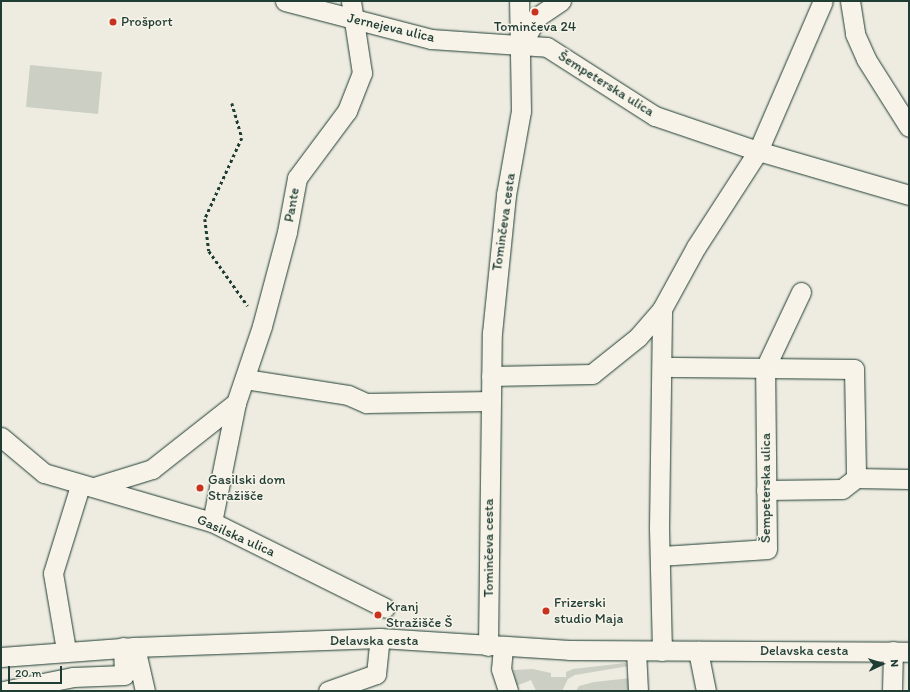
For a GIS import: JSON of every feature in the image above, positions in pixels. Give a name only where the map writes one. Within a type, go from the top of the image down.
[{"type":"street","name":"Jernejeva ulica","points":[[285,1],[357,21],[431,39],[522,44]]},
{"type":"street","name":"Pante","points":[[212,522],[236,403],[262,326],[287,232],[296,178],[347,111],[362,73],[357,21],[351,1]]},
{"type":"street","name":"Tominčeva cesta","points":[[508,691],[496,646],[491,376],[497,264],[521,111],[522,44],[519,1]]},
{"type":"street","name":"Tominčeva cesta","points":[[522,44],[537,17],[561,1]]},
{"type":"street","points":[[491,376],[592,374],[633,342],[662,309],[696,247],[758,151],[823,1]]},
{"type":"street","points":[[850,1],[855,34],[866,59],[909,127]]},
{"type":"street","name":"Šempeterska ulica","points":[[522,44],[547,48],[655,116],[758,151],[909,195]]},
{"type":"street","name":"Šempeterska ulica","points":[[660,556],[767,549],[766,368],[801,292]]},
{"type":"street","points":[[662,309],[660,556],[662,651]]},
{"type":"street","points":[[662,367],[854,368],[856,478]]},
{"type":"street","points":[[245,379],[348,395],[366,403],[491,401]]},
{"type":"street","points":[[66,650],[53,573],[87,487],[152,469],[236,403]]},
{"type":"street","name":"Gasilska ulica","points":[[1,437],[18,455],[44,473],[87,487],[212,522],[385,608]]},
{"type":"street","points":[[766,490],[842,489],[856,478],[909,479]]},
{"type":"street","points":[[328,691],[376,674],[380,638]]},
{"type":"street","name":"Delavska cesta","points":[[1,657],[66,650],[380,638],[496,646],[636,651],[901,652]]},
{"type":"street","points":[[3,691],[73,676],[124,675],[129,647]]},
{"type":"street","points":[[129,647],[145,691]]},
{"type":"street","points":[[636,651],[638,691]]},
{"type":"street","points":[[698,651],[706,691]]},
{"type":"street","points":[[892,691],[901,652]]},
{"type":"path","points":[[232,103],[242,138],[205,220],[209,251],[262,326]]},
{"type":"shaded area","points":[[30,65],[102,72],[98,114],[26,107]]},
{"type":"shaded area","points":[[625,663],[629,666],[575,675],[568,679],[562,691],[536,691],[531,680],[516,686],[513,670],[533,669],[551,673],[551,677],[566,677],[566,672],[573,669]]},
{"type":"shaded area","points":[[631,678],[632,691],[576,691],[579,686],[594,682]]},
{"type":"place","name":"Tominčeva 24","points":[[535,12]]},
{"type":"place","name":"Prošport","points":[[113,22]]},
{"type":"place","name":"Gasilski dom Stražišče","points":[[200,488]]},
{"type":"place","name":"Frizerski studio Maja","points":[[546,611]]},
{"type":"place","name":"Kranj Stražišče Š","points":[[378,615]]}]
